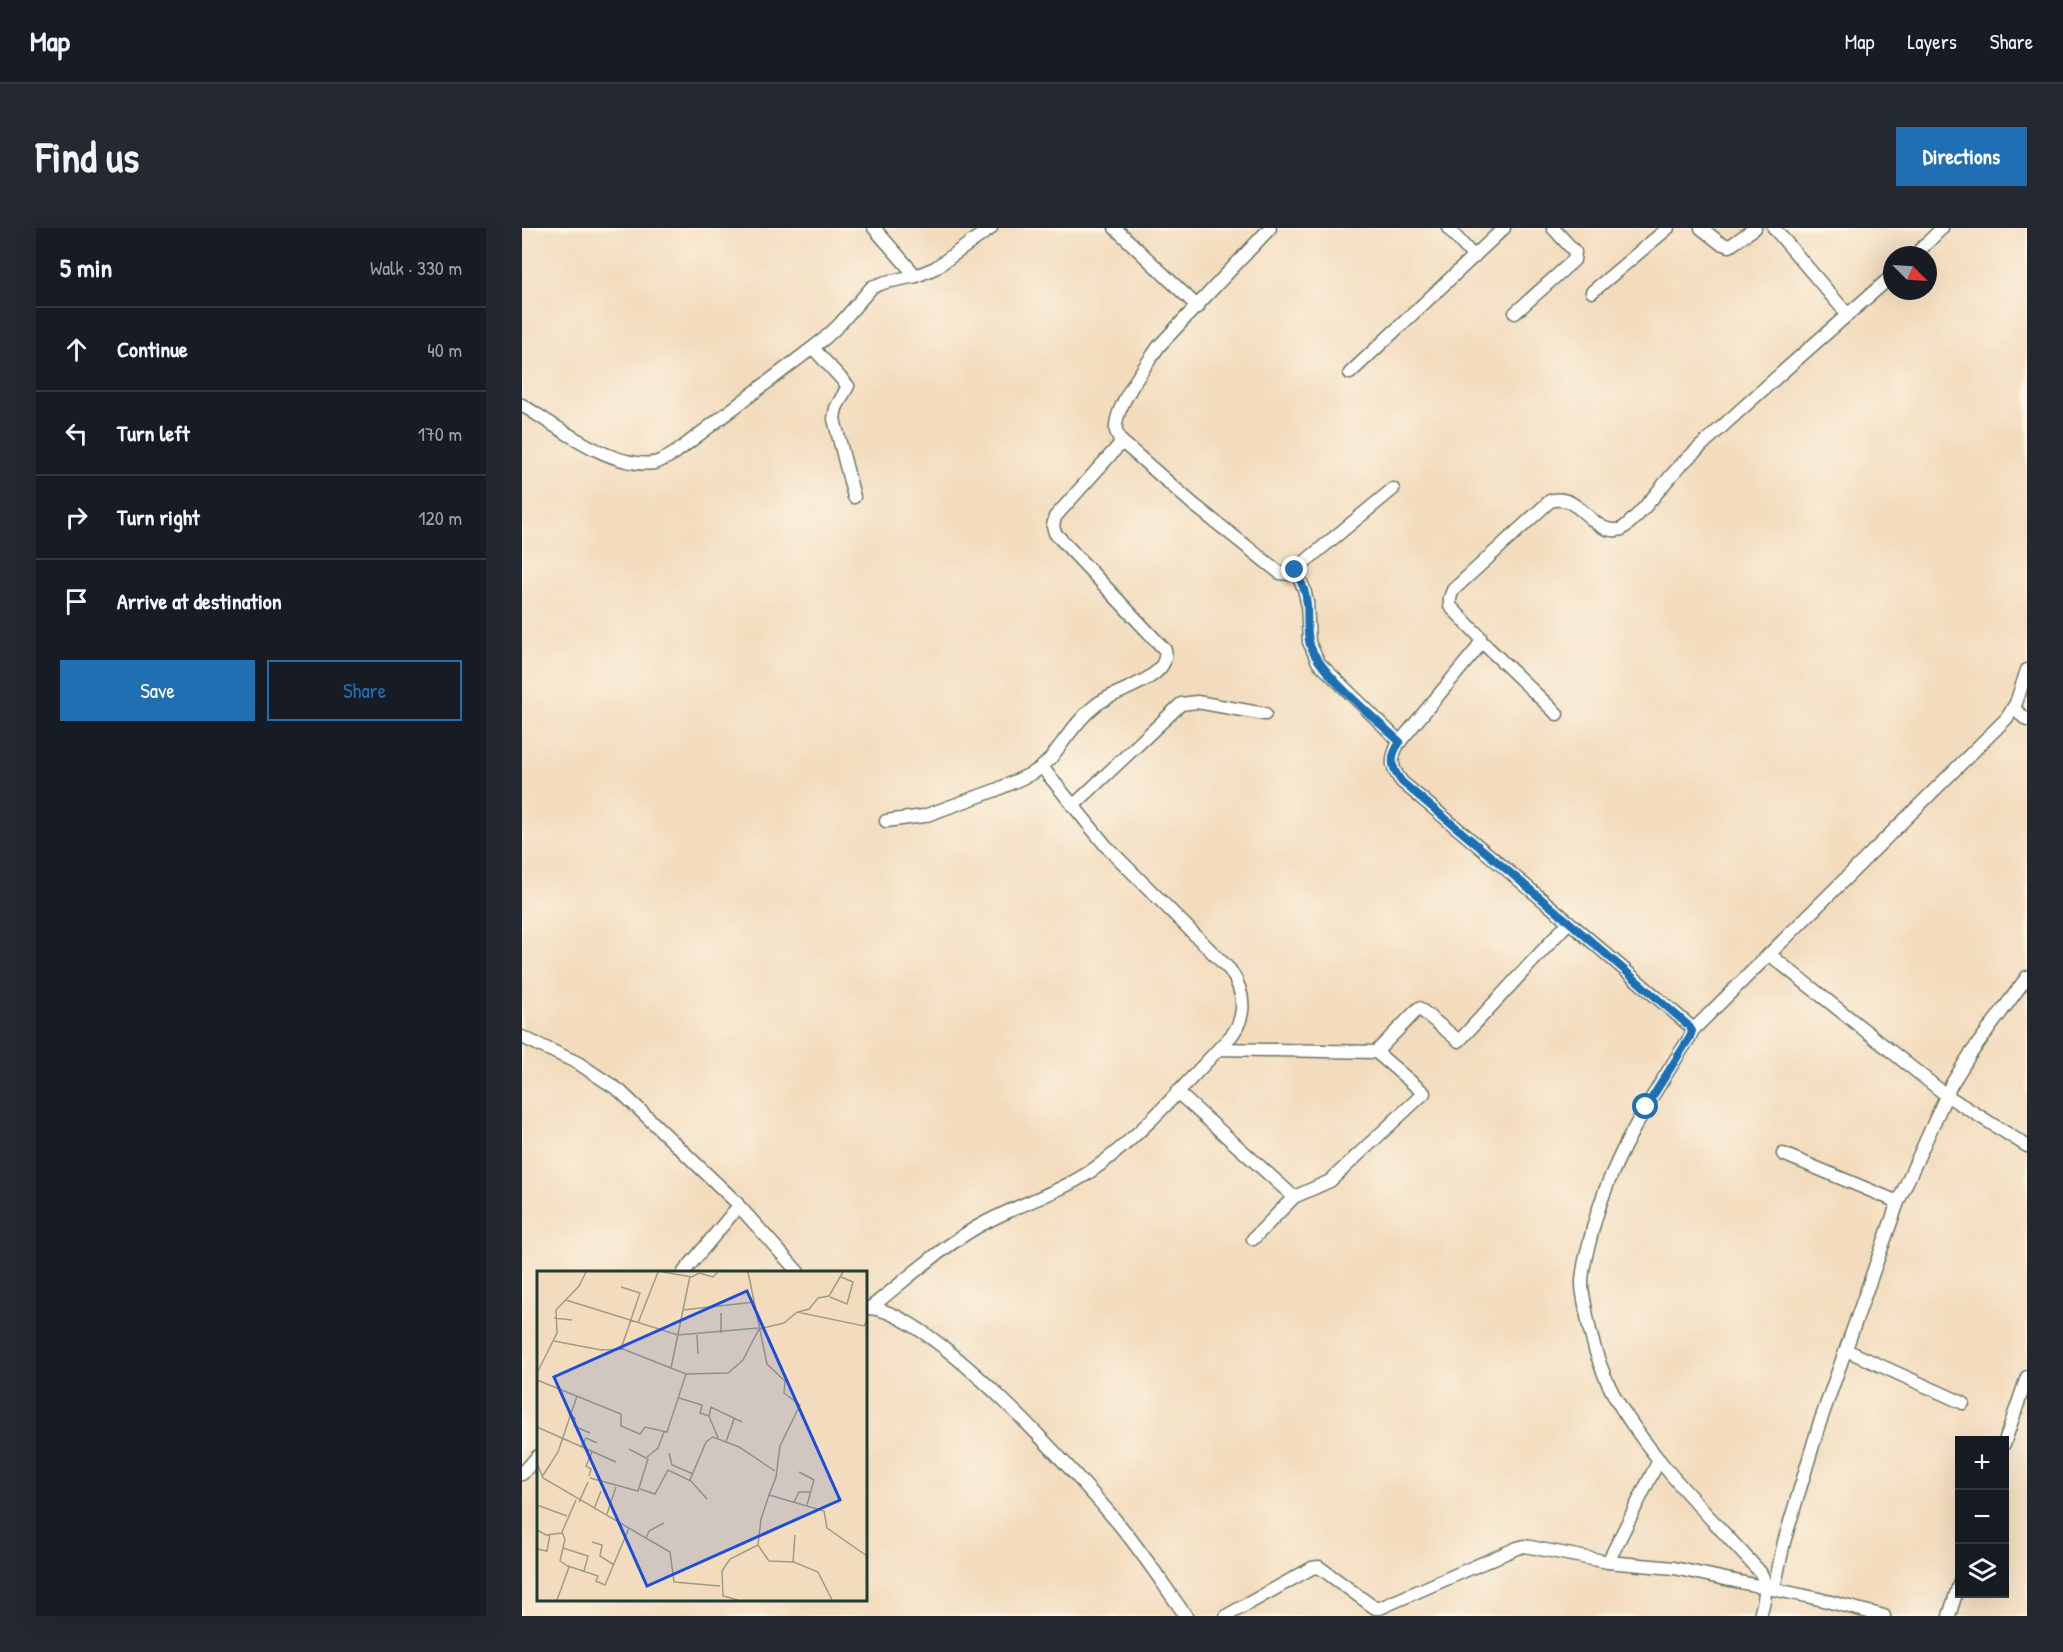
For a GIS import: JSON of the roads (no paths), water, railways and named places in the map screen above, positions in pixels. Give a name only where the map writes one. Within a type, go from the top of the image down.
[{"type":"street","points":[[874,228],[916,276]]},
{"type":"street","points":[[522,405],[591,447],[628,461],[653,463],[663,460],[813,348],[839,325],[872,287],[916,276],[934,268],[991,228]]},
{"type":"street","points":[[1115,228],[1198,307]]},
{"type":"street","points":[[1270,228],[1160,346],[1126,396],[1117,420],[1116,430],[1122,442],[1193,504],[1280,573],[1290,574],[1393,489]]},
{"type":"street","points":[[1448,228],[1474,257]]},
{"type":"street","points":[[1350,373],[1504,228]]},
{"type":"street","points":[[1515,313],[1574,260],[1575,252],[1553,228]]},
{"type":"street","points":[[1592,292],[1668,228]]},
{"type":"street","points":[[1701,228],[1723,244],[1730,246],[1755,228]]},
{"type":"street","points":[[1774,228],[1848,315]]},
{"type":"street","points":[[1924,246],[1942,228]]},
{"type":"street","points":[[1557,714],[1481,641],[1480,637],[1450,606],[1453,590],[1545,504],[1557,499],[1569,501],[1603,528],[1622,530],[1683,462],[1765,386],[1883,284]]},
{"type":"street","points":[[813,348],[848,386],[836,408],[834,419],[854,497]]},
{"type":"street","points":[[886,822],[924,816],[996,790],[1042,767],[1095,705],[1112,694],[1141,682],[1162,666],[1165,661],[1165,650],[1055,533],[1053,526],[1055,517],[1122,442]]},
{"type":"street","points":[[1295,570],[1304,590],[1307,602],[1309,642],[1318,662],[1400,742]]},
{"type":"street","points":[[1481,641],[1400,742],[1391,760],[1394,772],[1402,782],[1569,922],[1685,1022],[1692,1031]]},
{"type":"street","points":[[1770,1588],[1760,1572],[1659,1460],[1622,1409],[1602,1370],[1593,1344],[1582,1288],[1583,1268],[1597,1210],[1611,1176],[1646,1107],[1692,1031],[2007,718],[2027,670]]},
{"type":"street","points":[[1073,806],[1181,704],[1197,702],[1265,714]]},
{"type":"street","points":[[2013,708],[2027,720]]},
{"type":"street","points":[[868,1308],[973,1229],[1093,1170],[1143,1127],[1239,1026],[1243,1005],[1242,993],[1230,970],[1106,846],[1042,767]]},
{"type":"street","points":[[1376,1052],[1419,1008],[1459,1041],[1569,922]]},
{"type":"street","points":[[1769,954],[1946,1095],[2027,1146]]},
{"type":"street","points":[[1760,1616],[1819,1425],[1898,1202],[1946,1095],[1969,1056],[2027,977]]},
{"type":"street","points":[[522,1037],[578,1063],[620,1091],[723,1188],[797,1271]]},
{"type":"street","points":[[1219,1049],[1376,1052],[1424,1093],[1330,1181],[1294,1197],[1253,1239]]},
{"type":"street","points":[[1177,1092],[1294,1197]]},
{"type":"street","points":[[1783,1154],[1898,1202]]},
{"type":"street","points":[[685,1271],[738,1205]]},
{"type":"street","points":[[868,1308],[889,1312],[920,1330],[950,1352],[1004,1401],[1106,1509],[1186,1616]]},
{"type":"street","points":[[1846,1350],[1963,1403]]},
{"type":"street","points":[[2007,1436],[2027,1377]]},
{"type":"street","points":[[522,1474],[537,1457]]},
{"type":"street","points":[[1608,1562],[1659,1460]]},
{"type":"street","points":[[1226,1616],[1312,1568],[1319,1567],[1375,1608],[1380,1608],[1525,1546],[1608,1562],[1674,1568],[1770,1588],[1884,1616]]},
{"type":"street","points":[[1949,1616],[1955,1595]]}]
